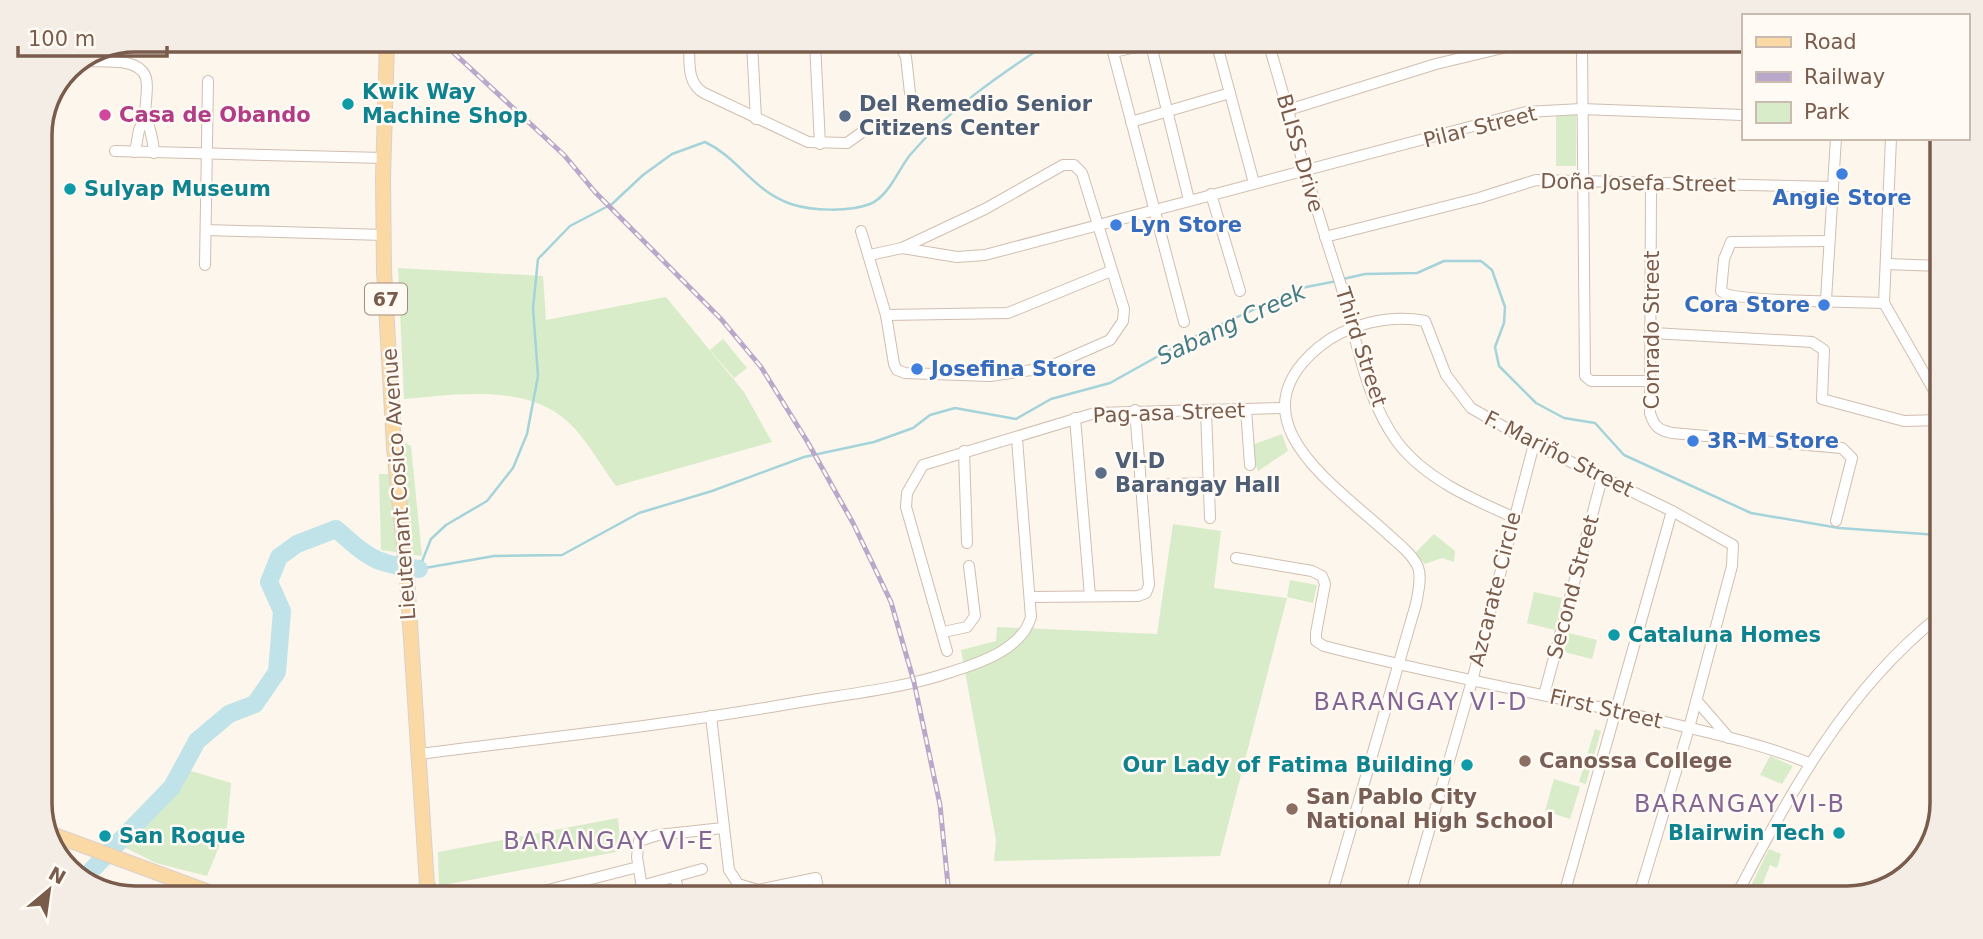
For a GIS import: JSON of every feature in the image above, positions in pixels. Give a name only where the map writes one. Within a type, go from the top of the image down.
[{"type":"main road","name":"Lieutenant Cosico Avenue","points":[[387,52],[383,158],[391,400],[407,578],[428,886]]},
{"type":"main road","points":[[60,837],[193,886]]},
{"type":"street","points":[[689,52],[691,80],[695,88],[785,133],[820,144],[847,143],[861,134]]},
{"type":"street","points":[[752,52],[756,119]]},
{"type":"street","points":[[815,52],[820,144]]},
{"type":"street","points":[[903,52],[911,93]]},
{"type":"street","points":[[1113,52],[1184,322]]},
{"type":"street","points":[[1150,52],[1189,200]]},
{"type":"street","points":[[1219,52],[1254,183]]},
{"type":"street","name":"BLISS Drive","points":[[1271,52],[1304,171],[1338,278]]},
{"type":"street","points":[[1288,110],[1436,64],[1486,52]]},
{"type":"street","points":[[1582,52],[1585,376],[1591,380],[1650,381]]},
{"type":"street","points":[[99,62],[131,63],[146,77],[146,116],[139,131],[135,152]]},
{"type":"street","points":[[205,265],[208,81]]},
{"type":"street","points":[[1131,122],[1230,93]]},
{"type":"street","name":"Pilar Street","points":[[902,248],[957,257],[985,255],[1526,112],[1581,109],[1742,115]]},
{"type":"street","points":[[146,116],[153,131],[154,153]]},
{"type":"street","points":[[1826,300],[1836,140]]},
{"type":"street","points":[[1891,140],[1885,303],[1930,383]]},
{"type":"street","points":[[115,151],[383,158]]},
{"type":"street","points":[[861,231],[886,315],[897,370],[989,376],[1020,374],[1046,368],[1110,340],[1118,331],[1124,309],[1082,173],[1074,165],[1063,165],[985,209],[902,248],[870,255]]},
{"type":"street","name":"Doña Josefa Street","points":[[1325,237],[1536,180],[1651,185],[1711,182],[1833,187]]},
{"type":"street","name":"Conrado Street","points":[[1651,185],[1653,333],[1650,413],[1659,430],[1842,448],[1852,458],[1836,521]]},
{"type":"street","points":[[1210,194],[1240,291]]},
{"type":"street","points":[[206,230],[384,235]]},
{"type":"street","points":[[1829,241],[1738,240],[1727,246],[1721,291],[1724,296],[1772,300],[1885,303]]},
{"type":"street","points":[[1886,264],[1930,266]]},
{"type":"street","points":[[886,315],[1008,313],[1111,271]]},
{"type":"street","name":"Third Street","points":[[1338,278],[1375,401],[1397,441],[1416,462],[1437,478],[1513,517]]},
{"type":"street","name":"F. Mariño Street","points":[[1283,408],[1291,379],[1300,363],[1333,337],[1353,327],[1412,318],[1425,321],[1446,375],[1471,408],[1534,444],[1672,511],[1733,545],[1734,551],[1697,701],[1642,886]]},
{"type":"street","points":[[1653,333],[1812,342],[1824,350],[1822,399],[1904,421],[1930,420]]},
{"type":"street","points":[[1283,408],[1303,453],[1329,483],[1407,552],[1418,568],[1416,604],[1334,886]]},
{"type":"street","name":"Pag-asa Street","points":[[947,651],[906,507],[907,494],[923,465],[1017,439],[1095,413],[1283,408]]},
{"type":"street","points":[[1246,409],[1250,465]]},
{"type":"street","points":[[1031,597],[1146,593],[1149,585],[1135,410]]},
{"type":"street","points":[[1206,411],[1210,518]]},
{"type":"street","points":[[1075,418],[1090,596]]},
{"type":"street","points":[[419,754],[711,716],[867,691],[950,673],[1015,643],[1023,635],[1031,617],[1017,439]]},
{"type":"street","name":"Azcarate Circle","points":[[1413,886],[1472,681],[1534,444]]},
{"type":"street","points":[[964,452],[967,543]]},
{"type":"street","name":"Second Street","points":[[1544,695],[1602,478]]},
{"type":"street","points":[[1141,485],[1209,483]]},
{"type":"street","points":[[1566,886],[1672,511]]},
{"type":"street","name":"First Street","points":[[1236,558],[1312,571],[1322,576],[1325,584],[1316,641],[1324,646],[1399,666],[1689,728],[1809,763]]},
{"type":"street","points":[[943,632],[967,627],[975,616],[969,566]]},
{"type":"street","points":[[1742,886],[1809,763],[1901,649],[1930,624]]},
{"type":"street","points":[[1697,701],[1729,738]]},
{"type":"street","points":[[711,716],[729,870],[738,884],[745,886]]},
{"type":"street","points":[[641,886],[636,848],[639,841],[658,835],[723,828]]},
{"type":"street","points":[[583,886],[638,867]]},
{"type":"street","points":[[652,886],[702,869]]},
{"type":"street","points":[[675,877],[677,886]]},
{"type":"street","points":[[793,886],[816,878],[818,886]]},
{"type":"green space","points":[[1556,112],[1576,112],[1576,166],[1556,166]]},
{"type":"green space","points":[[398,268],[543,276],[546,320],[666,297],[744,392],[772,442],[616,486],[587,444],[567,421],[550,409],[531,401],[489,394],[404,399]]},
{"type":"green space","points":[[723,339],[747,368],[734,378],[710,350]]},
{"type":"green space","points":[[386,433],[411,446],[422,556],[381,550],[379,474],[388,474]]},
{"type":"green space","points":[[1282,434],[1288,451],[1258,471],[1249,446]]},
{"type":"green space","points":[[1173,524],[1221,531],[1214,588],[1287,598],[1220,856],[994,861],[996,840],[961,650],[996,641],[997,627],[1157,634]]},
{"type":"green space","points":[[1434,534],[1455,551],[1454,562],[1442,558],[1425,564],[1415,553]]},
{"type":"green space","points":[[1290,580],[1317,585],[1313,603],[1287,597]]},
{"type":"green space","points":[[1534,592],[1562,598],[1555,630],[1527,623]]},
{"type":"green space","points":[[1569,633],[1597,640],[1592,659],[1564,652]]},
{"type":"green space","points":[[1595,729],[1601,731],[1586,784],[1579,782]]},
{"type":"green space","points":[[1770,756],[1793,766],[1782,784],[1760,775]]},
{"type":"green space","points":[[188,770],[231,783],[227,827],[207,876],[156,863],[122,846]]},
{"type":"green space","points":[[1554,779],[1580,787],[1570,819],[1545,811]]},
{"type":"green space","points":[[618,818],[621,851],[439,886],[438,852]]},
{"type":"green space","points":[[1769,849],[1781,854],[1777,868],[1770,865],[1762,886],[1751,886]]},
{"type":"waterway","points":[[419,569],[431,539],[446,525],[487,501],[513,468],[527,434],[538,376],[533,308],[538,259],[570,226],[612,204],[643,175],[672,154],[705,142],[766,191],[791,204],[831,210],[870,204],[883,195],[910,155],[940,123],[992,81],[1035,52]]},
{"type":"waterway","name":"Sabang Creek","points":[[1343,279],[1365,274],[1417,273],[1444,261],[1481,261],[1492,270],[1505,307],[1504,323],[1495,347],[1499,366],[1536,403],[1564,418],[1595,423],[1624,455],[1751,513],[1839,528],[1930,534]]},
{"type":"waterway","name":"Sabang Creek","points":[[419,569],[494,556],[562,555],[639,513],[712,491],[804,457],[874,442],[913,428],[930,415],[955,408],[1016,419],[1051,399],[1110,383],[1187,340],[1301,288],[1337,281]]},
{"type":"waterway","points":[[90,872],[172,787],[197,741],[229,714],[255,704],[277,672],[282,611],[269,582],[279,557],[297,544],[336,529],[373,558],[392,565],[419,569]]},
{"type":"railway","points":[[453,52],[564,155],[595,192],[721,319],[761,367],[807,441],[853,523],[891,602],[914,682],[940,805],[948,886]]},
{"type":"place","name":"Kwik Way Machine Shop","points":[[348,104]]},
{"type":"place","name":"Casa de Obando","points":[[105,115]]},
{"type":"place","name":"Del Remedio Senior Citizens Center","points":[[845,116]]},
{"type":"place","name":"Angie Store","points":[[1842,174]]},
{"type":"place","name":"Sulyap Museum","points":[[70,189]]},
{"type":"place","name":"Lyn Store","points":[[1116,225]]},
{"type":"place","name":"Cora Store","points":[[1824,305]]},
{"type":"place","name":"Josefina Store","points":[[917,369]]},
{"type":"place","name":"3R-M Store","points":[[1693,441]]},
{"type":"place","name":"VI-D Barangay Hall","points":[[1101,473]]},
{"type":"place","name":"Cataluna Homes","points":[[1614,635]]},
{"type":"place","name":"Canossa College","points":[[1525,761]]},
{"type":"place","name":"Our Lady of Fatima Building","points":[[1467,765]]},
{"type":"place","name":"San Pablo City National High School","points":[[1292,809]]},
{"type":"place","name":"Blairwin Tech","points":[[1839,833]]},
{"type":"place","name":"San Roque","points":[[105,836]]},
{"type":"district","name":"BARANGAY VI-D","points":[[1421,702]]},
{"type":"district","name":"BARANGAY VI-B","points":[[1740,804]]},
{"type":"district","name":"BARANGAY VI-E","points":[[609,841]]}]
